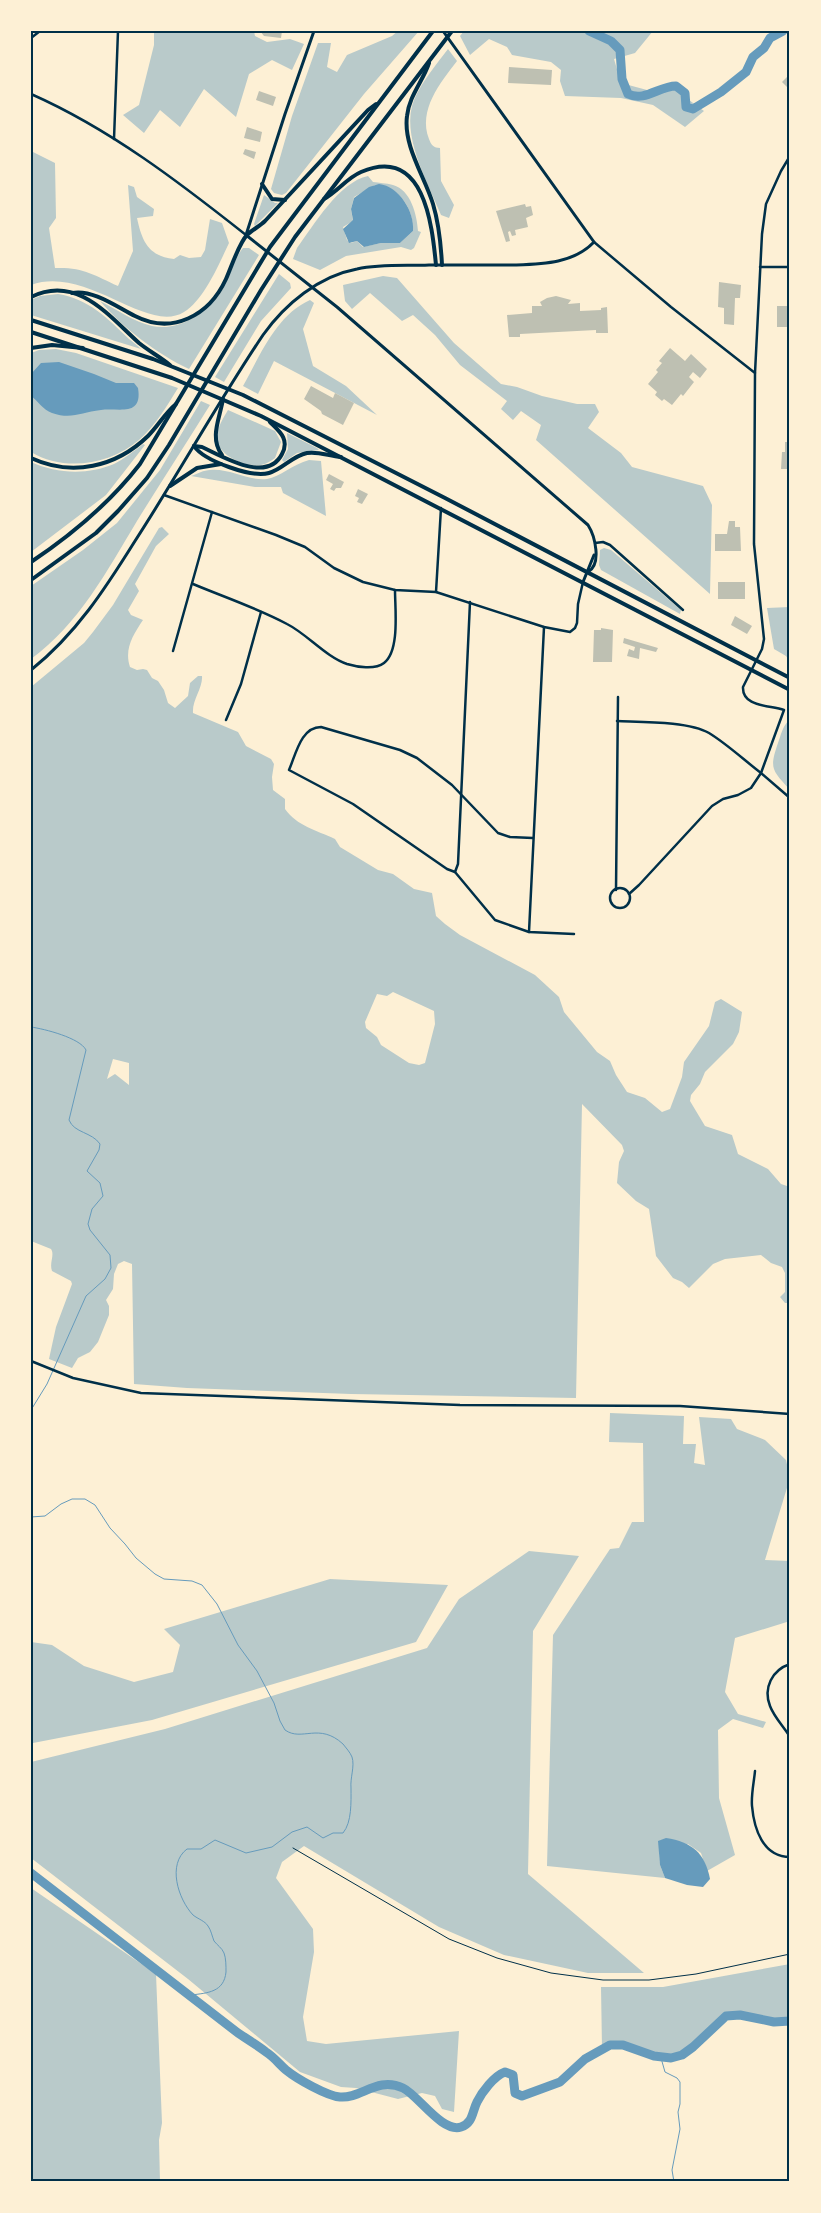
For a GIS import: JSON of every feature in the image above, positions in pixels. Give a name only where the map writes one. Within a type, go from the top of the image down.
[{"type":"highway","points":[[31,580],[91,537],[128,501],[162,458],[284,253],[322,200],[452,31]]},
{"type":"highway","points":[[31,562],[79,528],[111,498],[143,459],[272,244],[432,32]]},
{"type":"highway","points":[[430,60],[410,101],[406,125],[410,142],[436,214],[442,265]]},
{"type":"highway","points":[[72,293],[82,292],[93,296],[151,323],[166,324],[179,322],[200,312],[215,297],[225,282],[246,235],[262,224],[368,110],[378,103]]},
{"type":"highway","points":[[322,200],[352,176],[366,170],[387,167],[406,173],[416,184],[424,201],[431,230],[436,265]]},
{"type":"highway","points":[[262,184],[272,199],[285,200]]},
{"type":"highway","points":[[31,295],[54,290],[72,293],[88,299],[102,307],[142,345],[170,365]]},
{"type":"highway","points":[[31,320],[170,365],[229,389],[291,418],[790,678]]},
{"type":"highway","points":[[31,332],[180,380],[266,418],[790,690]]},
{"type":"highway","points":[[31,348],[48,345],[83,348]]},
{"type":"highway","points":[[223,399],[215,441],[224,457]]},
{"type":"highway","points":[[31,458],[49,465],[76,468],[95,466],[108,462],[137,446],[177,403]]},
{"type":"highway","points":[[194,446],[202,447],[243,465],[259,468],[271,465],[279,459],[284,450],[284,439],[281,432],[266,418]]},
{"type":"highway","points":[[194,446],[199,453],[222,464],[249,473],[262,474],[274,471],[307,453],[321,453],[344,457]]},
{"type":"highway","points":[[170,486],[197,468],[222,464]]},
{"type":"main road","points":[[314,31],[246,235],[313,288],[588,526],[593,534],[595,555],[593,567],[588,572],[584,582]]},
{"type":"main road","points":[[31,670],[64,640],[88,613],[273,322],[292,303],[333,276],[357,269],[386,266],[550,263],[581,252],[594,242],[443,31]]},
{"type":"street","points":[[31,38],[40,31]]},
{"type":"street","points":[[114,139],[118,31]]},
{"type":"street","points":[[31,94],[60,106],[175,179],[246,235]]},
{"type":"street","points":[[790,156],[766,204],[760,266],[755,373],[754,544],[764,639],[743,687],[745,697],[752,703],[790,712]]},
{"type":"street","points":[[594,242],[674,310],[755,373]]},
{"type":"street","points":[[760,266],[790,267]]},
{"type":"street","points":[[164,495],[305,547],[334,568],[363,582],[395,590],[436,592],[544,627],[570,632],[575,628],[578,604],[584,582]]},
{"type":"street","points":[[436,592],[441,508]]},
{"type":"street","points":[[173,652],[212,512]]},
{"type":"street","points":[[595,543],[603,542],[610,545],[683,610]]},
{"type":"street","points":[[193,584],[288,624],[344,663],[356,667],[383,664],[392,654],[394,645],[395,590]]},
{"type":"street","points":[[455,872],[458,864],[462,795],[470,602]]},
{"type":"street","points":[[226,720],[241,684],[261,612]]},
{"type":"street","points":[[529,932],[544,627]]},
{"type":"street","points":[[616,890],[618,698]]},
{"type":"street","points":[[629,894],[640,885],[712,806],[723,799],[738,795],[751,788],[761,773],[784,710]]},
{"type":"street","points":[[617,721],[653,722],[697,728],[708,733],[761,773],[790,798]]},
{"type":"street","points":[[533,838],[510,837],[498,833],[462,795],[417,758],[400,750],[321,727],[313,727],[306,732],[289,770],[354,804],[447,869],[455,872],[495,920],[529,932],[574,934]]},
{"type":"street","points":[[624,889],[629,894],[630,899],[627,905],[617,908],[612,904],[610,898],[616,890],[624,889]]},
{"type":"street","points":[[31,1361],[73,1378],[141,1393],[460,1405],[680,1406],[790,1414]]},
{"type":"street","points":[[790,1664],[774,1673],[768,1695],[769,1704],[790,1737]]},
{"type":"street","points":[[755,1770],[751,1805],[761,1839],[771,1852],[782,1857],[790,1856]]},
{"type":"path","points":[[293,1848],[448,1939],[498,1958],[551,1973],[603,1980],[649,1980],[687,1975],[790,1954]]},
{"type":"shaded area","points":[[154,31],[254,31],[255,36],[267,42],[290,39],[304,44],[292,70],[272,60],[249,74],[236,117],[204,89],[180,127],[160,110],[144,133],[123,115],[139,105],[154,45]]},
{"type":"shaded area","points":[[398,31],[419,31],[364,94],[286,193],[282,195],[274,193],[271,189],[292,116],[318,43],[331,43],[327,67],[337,72],[347,55],[392,36]]},
{"type":"shaded area","points":[[464,31],[653,31],[635,53],[614,59],[621,83],[647,90],[670,86],[704,111],[685,127],[653,105],[621,98],[565,96],[560,81],[561,70],[551,62],[512,55],[507,47],[489,39],[470,55],[460,36]]},
{"type":"shaded area","points":[[448,49],[457,61],[432,97],[426,118],[426,128],[432,144],[440,148],[441,181],[454,205],[449,218],[441,215],[429,188],[417,158],[410,128],[411,113],[417,93]]},
{"type":"shaded area","points":[[31,151],[55,163],[56,218],[49,228],[55,268],[81,270],[118,286],[133,251],[128,185],[134,187],[137,197],[154,209],[153,216],[137,218],[144,240],[152,251],[158,255],[174,259],[180,255],[189,258],[201,257],[205,250],[210,219],[222,223],[229,243],[216,271],[198,299],[184,312],[169,317],[152,315],[73,284],[52,281],[31,285]]},
{"type":"shaded area","points":[[368,176],[373,182],[393,185],[404,192],[412,204],[418,231],[421,232],[414,248],[411,250],[401,247],[346,256],[320,270],[293,259],[297,248],[319,217],[337,195],[357,180]],"holes":[[[375,185],[391,189],[403,199],[411,214],[413,231],[400,243],[381,243],[363,247],[357,241],[351,243],[347,240],[343,227],[353,221],[351,209],[354,197]]]},
{"type":"shaded area","points":[[264,195],[278,203],[255,226],[254,224]]},
{"type":"shaded area","points":[[243,248],[249,248],[259,255],[189,369],[141,340],[100,301],[152,326],[172,326],[182,323],[200,314],[215,300],[224,287]]},
{"type":"shaded area","points":[[279,274],[290,283],[291,288],[261,321],[224,382],[215,377]]},
{"type":"shaded area","points":[[383,276],[397,278],[454,343],[501,384],[577,404],[595,404],[599,412],[588,428],[621,453],[632,467],[703,486],[712,505],[710,594],[536,440],[541,425],[521,411],[513,420],[501,409],[507,401],[460,365],[435,335],[413,315],[402,321],[370,293],[352,309],[345,301],[343,285]]},
{"type":"shaded area","points":[[58,294],[79,300],[97,310],[141,349],[31,315],[31,300],[40,296]]},
{"type":"shaded area","points":[[310,300],[314,303],[303,329],[313,366],[346,386],[377,415],[274,361],[258,394],[243,386],[278,326],[298,307]]},
{"type":"shaded area","points":[[56,349],[76,353],[178,388],[150,428],[127,449],[101,460],[86,463],[72,464],[44,458],[31,452],[31,353],[39,350]]},
{"type":"shaded area","points":[[201,401],[210,405],[91,596],[64,630],[31,659],[31,586],[83,550],[117,523],[160,470]]},
{"type":"shaded area","points":[[228,410],[275,431],[281,442],[275,458],[265,464],[254,465],[239,462],[226,454],[218,442],[217,435]]},
{"type":"shaded area","points":[[287,433],[319,450],[297,453],[284,462],[282,460],[288,449]]},
{"type":"shaded area","points":[[143,444],[145,445],[106,495],[31,552],[31,462],[62,471],[94,470],[114,464]]},
{"type":"shaded area","points":[[309,460],[321,461],[326,516],[283,493],[281,487],[255,487],[191,476],[205,471],[217,470],[252,478],[267,479]]},
{"type":"shaded area","points":[[162,527],[169,534],[156,546],[135,584],[139,591],[128,610],[131,615],[143,620],[130,642],[128,660],[130,667],[137,670],[147,670],[164,690],[168,703],[175,708],[188,696],[190,683],[198,676],[202,676],[193,713],[238,732],[246,746],[271,759],[274,764],[273,790],[285,799],[285,809],[295,820],[335,839],[340,847],[378,870],[393,874],[414,889],[432,893],[436,916],[460,935],[535,975],[559,997],[564,1012],[597,1052],[610,1061],[627,1092],[645,1098],[662,1112],[670,1109],[682,1077],[684,1062],[709,1026],[715,1002],[721,999],[742,1012],[739,1032],[733,1044],[705,1072],[700,1084],[691,1095],[690,1101],[705,1126],[732,1135],[738,1154],[768,1169],[781,1184],[790,1187],[790,1303],[785,1303],[780,1297],[785,1292],[785,1273],[782,1267],[771,1263],[761,1255],[725,1259],[713,1264],[689,1288],[673,1278],[656,1256],[649,1209],[636,1201],[617,1183],[619,1162],[624,1151],[622,1145],[582,1104],[576,1398],[351,1394],[187,1388],[134,1384],[132,1264],[124,1261],[118,1264],[114,1274],[113,1289],[106,1300],[109,1306],[109,1315],[98,1342],[90,1352],[78,1358],[72,1368],[49,1359],[56,1327],[72,1284],[71,1281],[52,1271],[51,1249],[31,1241],[31,687],[84,643],[93,632],[113,605],[159,528]],"holes":[[[393,992],[434,1011],[435,1024],[425,1063],[419,1065],[409,1063],[381,1045],[377,1037],[366,1028],[365,1022],[377,994],[387,996]],[[113,1059],[129,1063],[129,1085],[115,1074],[107,1079]]]},
{"type":"shaded area","points":[[604,548],[611,550],[681,610],[680,614],[601,570],[599,565],[600,550]]},
{"type":"shaded area","points":[[790,607],[790,662],[786,656],[774,649],[767,608]]},
{"type":"shaded area","points":[[788,721],[790,721],[790,790],[779,778],[773,764],[781,734]]},
{"type":"shaded area","points":[[610,1413],[684,1416],[683,1444],[696,1444],[694,1463],[705,1465],[699,1417],[731,1419],[737,1429],[765,1440],[786,1460],[790,1478],[765,1560],[790,1561],[790,1621],[735,1638],[725,1692],[738,1714],[766,1722],[763,1728],[733,1719],[718,1730],[719,1798],[735,1855],[707,1871],[701,1853],[688,1844],[659,1842],[660,1865],[665,1878],[547,1866],[553,1635],[610,1549],[619,1548],[632,1522],[644,1522],[643,1443],[609,1442]]},
{"type":"shaded area","points":[[529,1551],[579,1556],[533,1631],[528,1874],[644,1973],[588,1973],[504,1955],[439,1927],[304,1846],[282,1862],[276,1878],[313,1929],[314,1952],[303,2017],[307,2041],[326,2044],[459,2031],[454,2112],[442,2109],[435,2096],[422,2093],[398,2099],[356,2088],[341,2087],[300,2072],[188,1979],[31,1858],[31,1762],[165,1729],[427,1648],[459,1599]]},
{"type":"shaded area","points":[[330,1579],[448,1585],[416,1642],[152,1720],[33,1743],[31,1739],[31,1642],[52,1645],[84,1666],[134,1682],[173,1672],[180,1645],[164,1629]]},
{"type":"shaded area","points":[[31,1888],[156,1974],[162,2123],[159,2140],[160,2182],[31,2182]]},
{"type":"shaded area","points":[[790,1964],[790,2021],[773,2022],[742,2015],[731,2015],[713,2026],[695,2046],[680,2056],[672,2058],[654,2056],[620,2045],[602,2048],[601,1987],[663,1987]]},
{"type":"water","points":[[379,184],[393,190],[404,201],[411,216],[413,231],[400,243],[381,243],[364,247],[357,241],[349,243],[343,229],[353,220],[351,209],[354,198],[369,187]]},
{"type":"water","points":[[59,362],[116,383],[134,383],[138,388],[139,397],[137,404],[127,409],[101,410],[71,416],[49,412],[31,396],[31,374],[41,363]]},
{"type":"water","points":[[666,1838],[683,1842],[696,1850],[701,1856],[705,1862],[710,1879],[703,1887],[687,1885],[665,1878],[660,1865],[658,1841]]},
{"type":"building","points":[[260,31],[282,31],[281,38],[264,36]]},
{"type":"building","points":[[509,67],[552,70],[551,85],[508,83]]},
{"type":"building","points":[[790,74],[790,90],[782,82]]},
{"type":"building","points":[[259,91],[276,97],[273,106],[256,100]]},
{"type":"building","points":[[247,127],[262,132],[260,142],[244,138]]},
{"type":"building","points":[[245,149],[256,152],[254,159],[243,154]]},
{"type":"building","points":[[525,204],[526,207],[531,206],[533,215],[526,218],[528,227],[515,230],[516,235],[512,236],[510,231],[508,232],[510,241],[506,242],[496,211]]},
{"type":"building","points":[[719,282],[741,285],[740,298],[735,298],[734,325],[724,324],[724,308],[718,307]]},
{"type":"building","points":[[556,296],[571,300],[568,304],[580,303],[580,311],[601,310],[601,308],[607,307],[608,333],[596,333],[596,330],[520,334],[520,337],[509,337],[507,315],[532,313],[532,306],[542,306],[540,302]]},
{"type":"building","points":[[777,306],[790,306],[790,327],[777,327]]},
{"type":"building","points":[[670,348],[685,361],[691,354],[707,369],[700,378],[693,372],[689,377],[694,382],[683,396],[681,394],[672,405],[664,399],[662,401],[655,395],[657,392],[648,384],[658,372],[656,370],[662,363],[659,361]]},
{"type":"building","points":[[311,386],[333,398],[335,393],[354,403],[343,425],[322,414],[321,411],[304,399]]},
{"type":"building","points":[[785,442],[789,442],[790,469],[781,469],[782,452],[785,452]]},
{"type":"building","points":[[329,474],[344,482],[341,488],[336,488],[334,491],[330,489],[333,484],[326,480]]},
{"type":"building","points":[[358,489],[368,494],[362,504],[357,502],[359,498],[355,496]]},
{"type":"building","points":[[729,521],[735,521],[735,527],[740,527],[741,551],[715,551],[715,534],[727,534]]},
{"type":"building","points":[[718,582],[745,582],[745,599],[718,599]]},
{"type":"building","points":[[735,616],[752,626],[747,634],[731,625]]},
{"type":"building","points":[[601,628],[613,630],[612,662],[593,662],[594,630],[601,630]]},
{"type":"building","points":[[624,638],[658,648],[656,652],[640,648],[639,659],[627,656],[629,649],[634,651],[635,647],[623,643]]},
{"type":"waterway","points":[[589,31],[611,41],[620,50],[622,79],[628,94],[640,96],[676,86],[685,93],[686,107],[693,109],[721,92],[746,72],[753,57],[764,48],[770,38],[783,31]]},
{"type":"waterway","points":[[31,1027],[70,1038],[86,1050],[69,1120],[75,1128],[97,1140],[100,1144],[99,1150],[87,1171],[100,1183],[103,1196],[92,1209],[88,1224],[90,1230],[110,1255],[111,1268],[105,1279],[86,1296],[47,1384],[31,1410]]},
{"type":"waterway","points":[[31,1517],[45,1516],[61,1504],[72,1499],[85,1499],[95,1505],[110,1528],[136,1558],[155,1574],[164,1579],[192,1581],[202,1585],[217,1604],[238,1645],[257,1671],[274,1703],[285,1730],[298,1734],[326,1734],[343,1744],[352,1757],[350,1812],[348,1823],[343,1833],[333,1833],[323,1838],[307,1827],[292,1832],[272,1847],[246,1853],[215,1840],[201,1849],[187,1849],[181,1855],[177,1863],[176,1872],[179,1891],[193,1915],[208,1926],[214,1941],[224,1953],[226,1962],[225,1979],[219,1988],[191,1995]]},
{"type":"waterway","points":[[31,1873],[304,2082],[328,2094],[340,2097],[355,2095],[377,2086],[394,2085],[409,2092],[438,2119],[454,2127],[461,2127],[468,2123],[485,2089],[505,2072],[513,2075],[515,2093],[522,2096],[560,2082],[585,2059],[610,2045],[623,2045],[654,2056],[671,2058],[682,2055],[693,2047],[726,2016],[740,2015],[774,2022],[790,2021]]},
{"type":"waterway","points":[[661,2058],[665,2072],[677,2078],[680,2082],[678,2112],[680,2129],[672,2170],[674,2182]]}]
